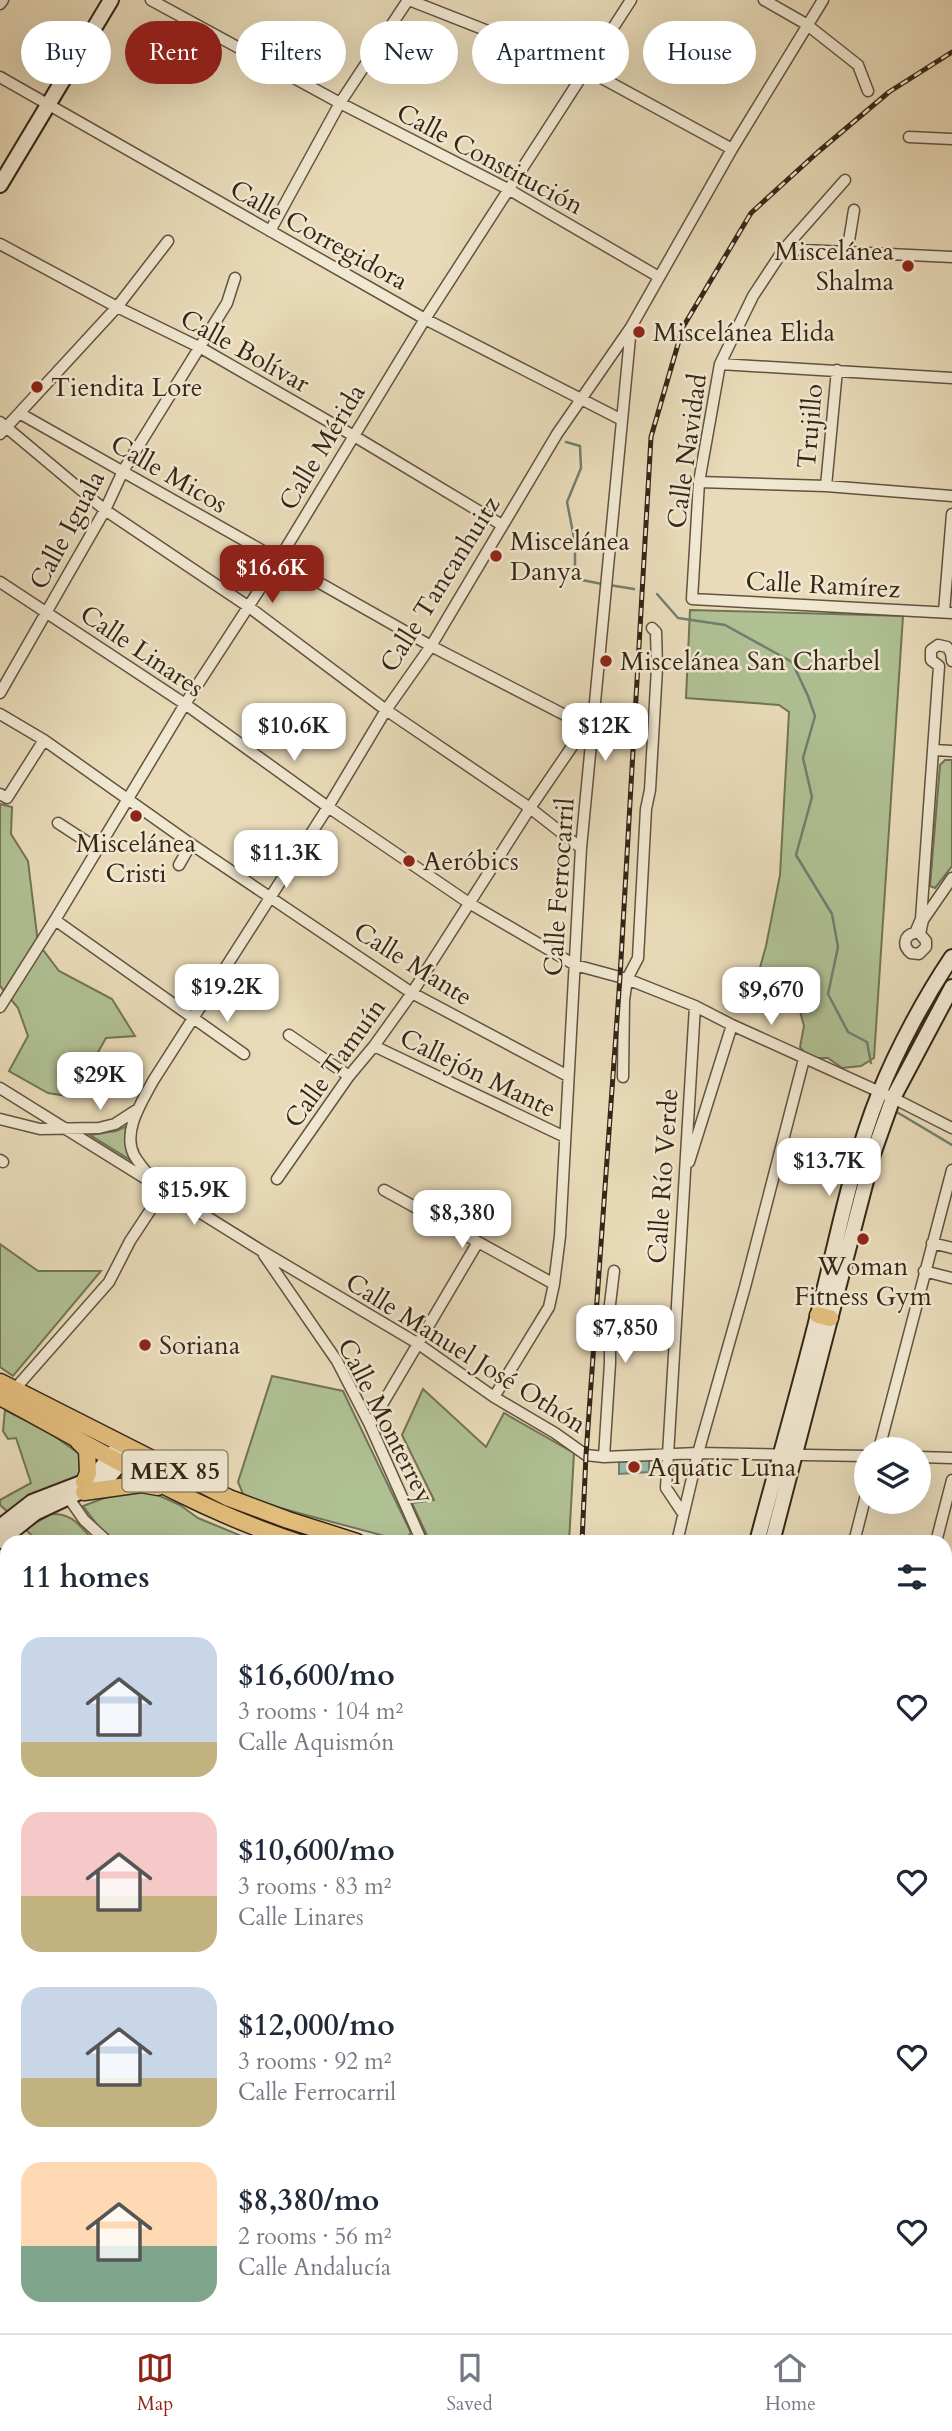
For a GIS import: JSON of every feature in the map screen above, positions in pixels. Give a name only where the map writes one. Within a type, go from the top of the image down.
[{"type":"main road","points":[[0,185],[111,0]]},
{"type":"main road","points":[[759,1535],[787,1455],[824,1316],[873,1154],[886,1096],[937,980],[952,957]]},
{"type":"main road","points":[[886,1096],[952,987]]},
{"type":"main road","name":"MEX 85","points":[[5,1392],[76,1439],[167,1488],[275,1535]]},
{"type":"main road","name":"MEX 85","points":[[5,1392],[229,1498],[335,1535]]},
{"type":"main road","points":[[76,1439],[87,1450],[88,1473],[84,1487]]},
{"type":"main road","points":[[8,1535],[35,1513],[84,1487],[116,1461],[126,1447]]},
{"type":"main road","points":[[773,1535],[787,1455]]},
{"type":"main road","points":[[0,1527],[32,1502],[84,1487],[141,1484],[167,1488]]},
{"type":"street","name":"Calle Constitución","points":[[151,0],[340,103],[508,189],[659,277]]},
{"type":"street","points":[[270,232],[340,103],[409,0],[472,25]]},
{"type":"street","name":"Calle Mérida","points":[[618,21],[631,0]]},
{"type":"street","points":[[764,0],[806,24],[858,65],[868,91]]},
{"type":"street","name":"Calle Tancanhuitz","points":[[163,1191],[134,1155],[129,1137],[153,1081],[328,807],[386,710],[431,646],[502,525],[581,399],[631,327],[732,149],[823,0]]},
{"type":"street","name":"Calle Corregidora","points":[[0,77],[425,319],[622,420]]},
{"type":"street","name":"Calle Mérida","points":[[0,1007],[185,705],[278,561],[425,319],[578,84]]},
{"type":"street","points":[[613,84],[732,149]]},
{"type":"street","points":[[909,137],[952,139]]},
{"type":"street","name":"Calle Navidad","points":[[692,599],[699,482],[720,364],[753,296],[784,249],[845,180]]},
{"type":"street","points":[[846,253],[854,210]]},
{"type":"street","points":[[168,241],[117,307],[21,414],[2,428],[105,510],[249,607],[386,710],[530,808],[582,848]]},
{"type":"street","name":"Calle Bolívar","points":[[0,244],[117,307],[201,348],[502,525]]},
{"type":"street","points":[[784,249],[952,257]]},
{"type":"street","name":"Calle Iguala","points":[[0,693],[105,510],[123,471],[227,303],[235,278]]},
{"type":"street","name":"Calle Ferrocarril","points":[[494,1397],[549,1307],[554,1284],[560,1236],[582,848],[631,327]]},
{"type":"street","points":[[720,364],[952,378]]},
{"type":"street","name":"Trujillo","points":[[826,486],[837,370]]},
{"type":"street","name":"Calle Micos","points":[[21,414],[431,646],[592,729]]},
{"type":"street","points":[[699,482],[826,486],[952,496]]},
{"type":"street","points":[[948,613],[952,514]]},
{"type":"street","name":"Calle Linares","points":[[0,582],[185,705],[469,903],[575,965],[627,979],[695,1006],[952,1128]]},
{"type":"street","name":"Calle Ramírez","points":[[692,599],[948,613]]},
{"type":"street","points":[[622,1077],[624,1000],[627,979],[638,958],[646,809],[650,790],[657,668],[656,632],[652,628]]},
{"type":"street","points":[[952,662],[947,647],[938,645],[931,650],[931,660],[939,666],[934,750],[921,919],[915,933],[908,935],[905,942],[905,947],[911,953],[919,954],[926,947],[926,941],[920,934],[923,920],[952,878]]},
{"type":"street","name":"Calle Mante","points":[[0,714],[44,740],[191,844],[412,993],[568,1076]]},
{"type":"street","name":"Calle Tamuín","points":[[276,1179],[412,993],[573,745],[592,729]]},
{"type":"street","points":[[4,796],[44,740]]},
{"type":"street","points":[[934,750],[952,751]]},
{"type":"street","points":[[58,823],[98,849]]},
{"type":"street","points":[[179,864],[191,844]]},
{"type":"street","points":[[55,920],[244,1054]]},
{"type":"street","points":[[937,980],[952,987]]},
{"type":"street","name":"Calle Río Verde","points":[[682,1512],[666,1489],[695,1006]]},
{"type":"street","points":[[684,1179],[732,1025]]},
{"type":"street","points":[[289,1035],[349,1076]]},
{"type":"street","name":"Callejón Mante","points":[[374,1046],[565,1137]]},
{"type":"street","points":[[678,1535],[682,1512],[745,1287],[804,1059]]},
{"type":"street","name":"Calle Manuel José Othón","points":[[0,1088],[163,1191],[417,1343],[494,1397],[586,1455],[604,1457],[698,1453],[854,1456]]},
{"type":"street","points":[[0,1119],[40,1129],[66,1129],[115,1124],[139,1109]]},
{"type":"street","points":[[882,1437],[952,1170]]},
{"type":"street","points":[[384,1190],[554,1284]]},
{"type":"street","points":[[5,1392],[109,1282],[130,1241],[163,1191]]},
{"type":"street","points":[[370,1425],[478,1242]]},
{"type":"street","points":[[932,1243],[952,1248]]},
{"type":"street","name":"Calle Monterrey","points":[[262,1251],[337,1361],[370,1425],[419,1535]]},
{"type":"street","points":[[604,1457],[610,1363],[610,1304],[614,1270]]},
{"type":"street","points":[[924,1271],[951,1278]]},
{"type":"street","points":[[931,1457],[952,1458]]},
{"type":"street","points":[[938,1535],[952,1480]]},
{"type":"street","points":[[68,1497],[85,1520],[101,1535]]},
{"type":"street","points":[[855,1535],[861,1514]]},
{"type":"shaded area","points":[[690,610],[903,616],[874,1058],[861,1066],[842,1068],[828,1058],[809,1058],[800,1047],[804,1026],[797,1000],[788,994],[774,998],[756,982],[780,875],[789,712],[779,705],[686,698]]},
{"type":"shaded area","points":[[945,760],[952,760],[952,866],[935,888],[930,886],[940,765]]},
{"type":"shaded area","points":[[0,804],[12,807],[11,834],[28,861],[38,943],[59,971],[112,999],[135,1036],[106,1038],[73,1097],[48,1093],[9,1071],[28,1036],[18,1008],[0,986]]},
{"type":"shaded area","points":[[127,1126],[126,1141],[132,1161],[90,1135],[116,1131]]},
{"type":"shaded area","points":[[0,1244],[38,1271],[101,1271],[13,1376],[0,1367]]},
{"type":"shaded area","points":[[272,1376],[343,1391],[411,1533],[381,1535],[254,1501],[243,1494],[238,1482]]},
{"type":"shaded area","points":[[423,1389],[486,1447],[504,1413],[574,1453],[569,1535],[427,1535],[412,1503],[434,1500],[402,1435]]},
{"type":"shaded area","points":[[5,1410],[47,1431],[81,1455],[81,1480],[10,1514],[0,1505],[0,1500],[31,1483],[16,1438],[8,1439],[3,1431]]},
{"type":"shaded area","points":[[133,1460],[221,1502],[322,1535],[293,1535],[180,1490]]},
{"type":"shaded area","name":"Aquatic Luna","points":[[649,1460],[649,1472],[619,1474],[619,1462]]},
{"type":"shaded area","points":[[149,1491],[180,1505],[198,1518],[239,1535],[105,1535],[83,1506],[115,1494]]},
{"type":"shaded area","points":[[51,1514],[59,1514],[71,1518],[89,1535],[31,1535],[25,1529]]},
{"type":"waterway","points":[[566,442],[580,446],[581,468],[567,502],[575,543],[575,565],[582,580],[602,584]]},
{"type":"waterway","points":[[609,585],[634,589]]},
{"type":"waterway","points":[[657,594],[678,618],[725,625],[792,662],[808,696],[815,716],[803,758],[812,797],[796,855],[832,914],[838,947],[828,994],[848,1032],[867,1042],[871,1063]]},
{"type":"waterway","points":[[895,1111],[952,1145]]},
{"type":"railway","points":[[582,1535],[620,977],[651,437],[683,327],[751,213],[889,92],[952,52]]},
{"type":"place","name":"Miscelánea Shalma","points":[[908,266]]},
{"type":"place","name":"Miscelánea Elida","points":[[639,332]]},
{"type":"place","name":"Tiendita Lore","points":[[37,387]]},
{"type":"place","name":"Miscelánea Danya","points":[[496,556]]},
{"type":"place","name":"Miscelánea San Charbel","points":[[606,661]]},
{"type":"place","name":"Miscelánea Cristi","points":[[136,816]]},
{"type":"place","name":"Aeróbics","points":[[409,861]]},
{"type":"place","name":"Woman Fitness Gym","points":[[863,1239]]},
{"type":"place","name":"Soriana","points":[[145,1345]]},
{"type":"place","name":"Aquatic Luna","points":[[634,1467]]}]
